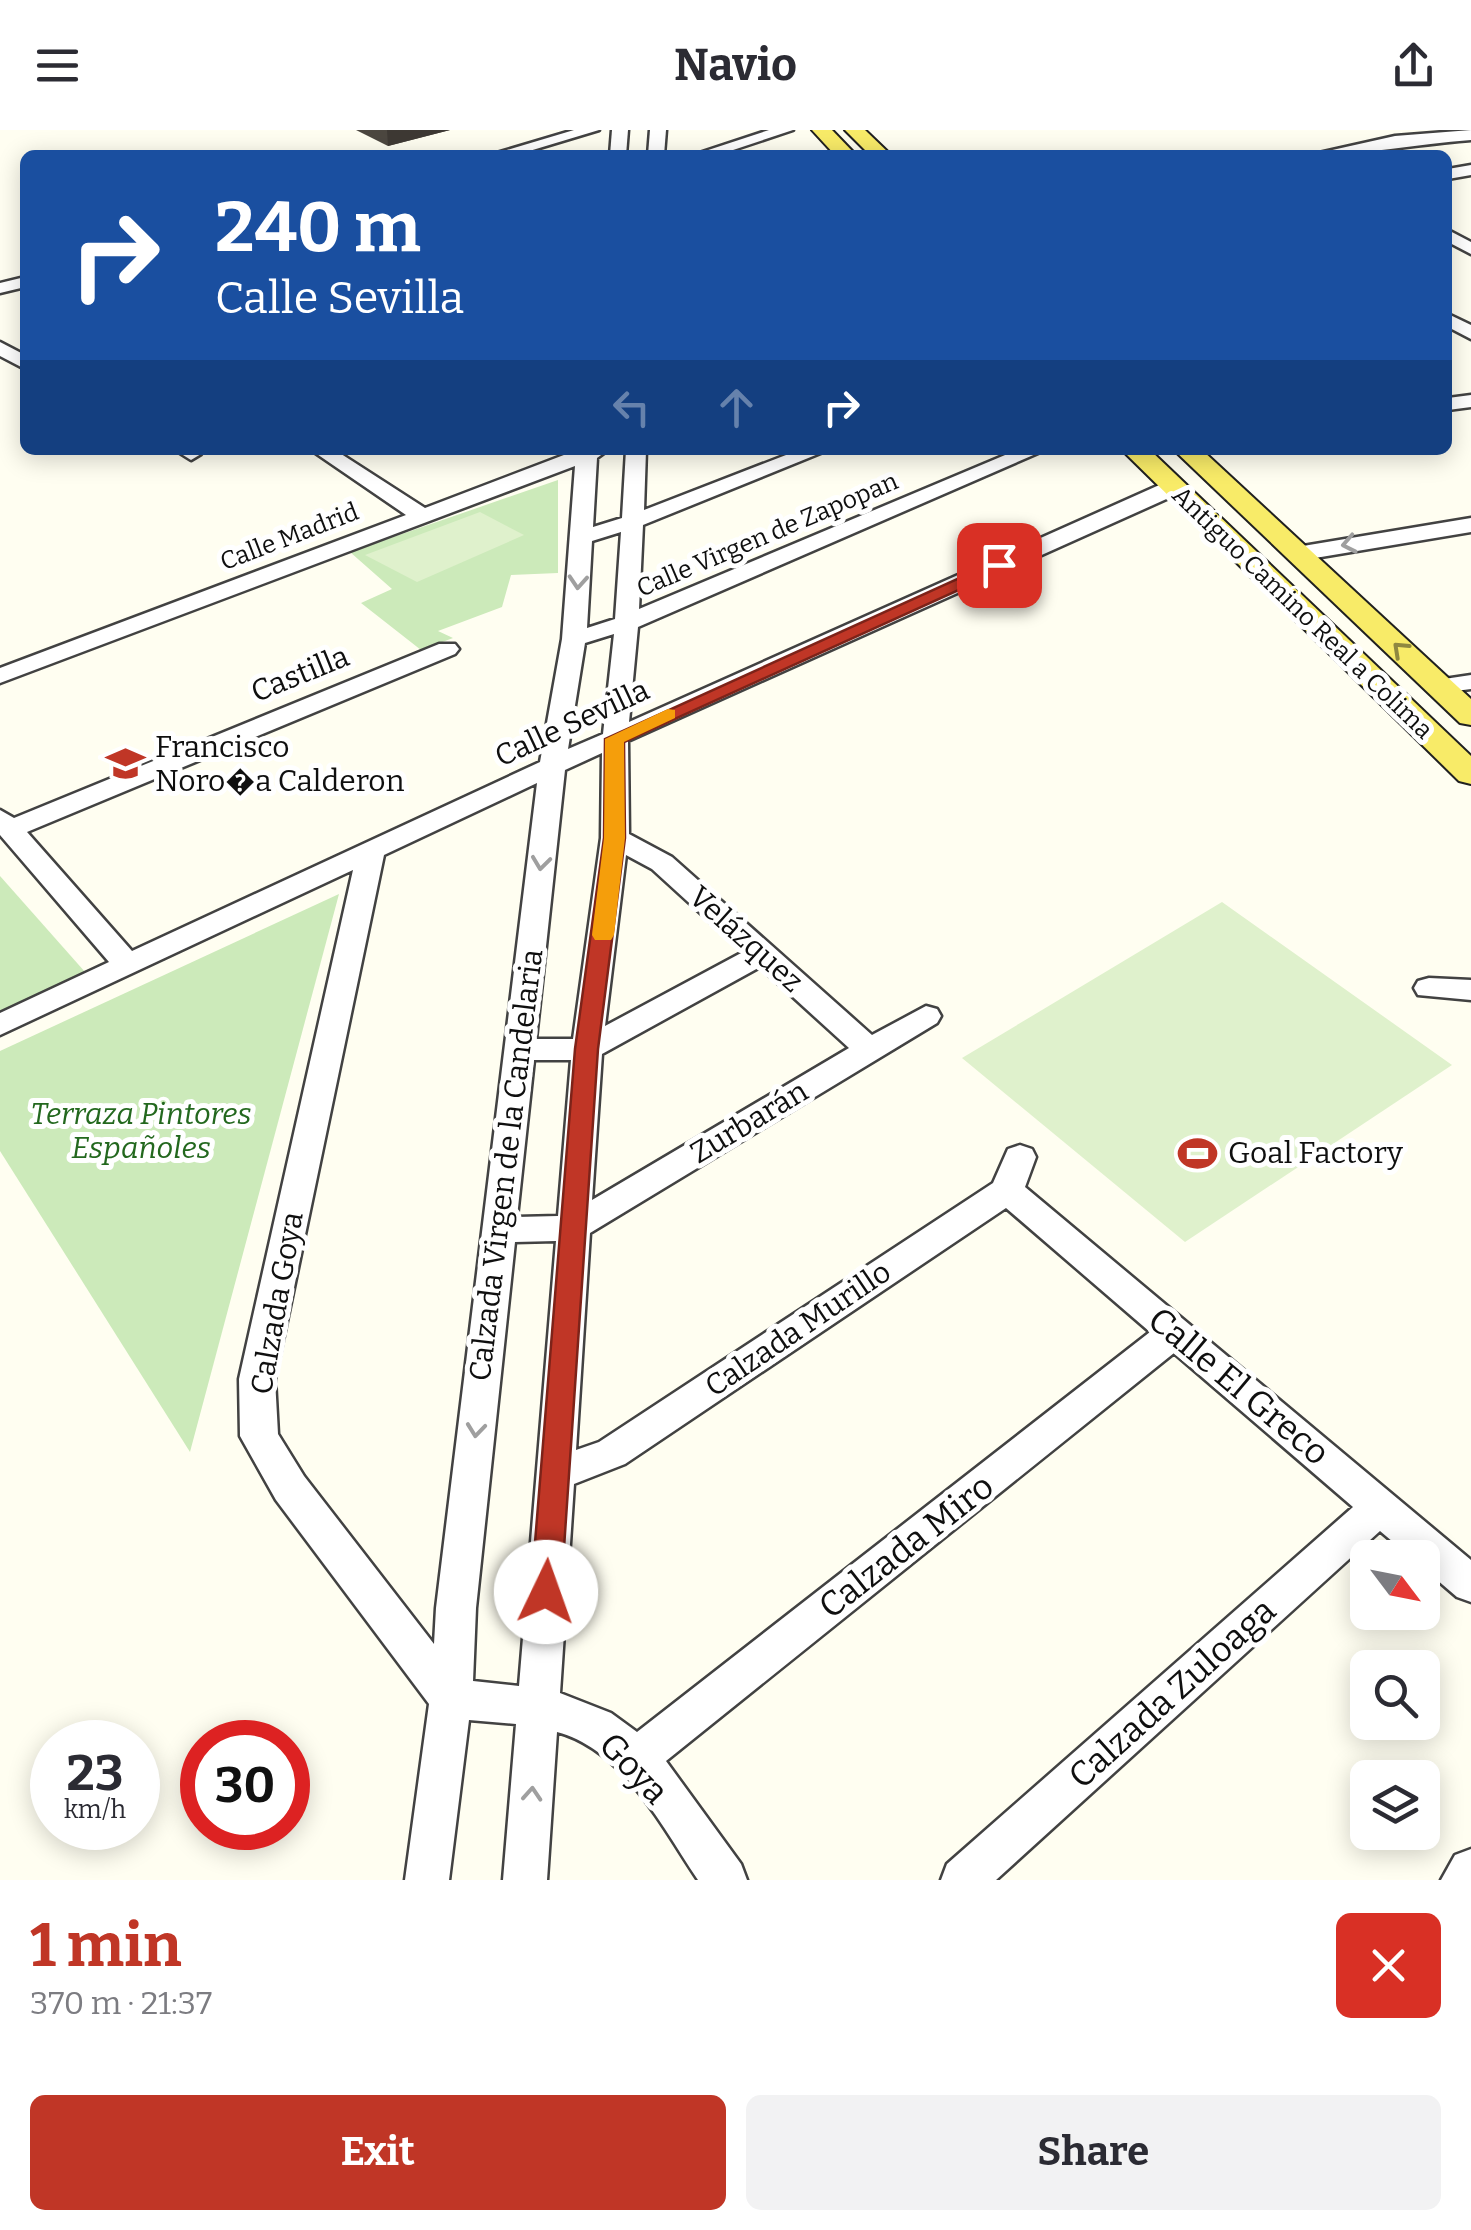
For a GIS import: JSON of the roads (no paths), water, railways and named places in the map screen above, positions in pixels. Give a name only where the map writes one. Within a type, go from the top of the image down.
[{"type":"main road","points":[[821,130],[841,150]]},
{"type":"main road","points":[[855,131],[876,150]]},
{"type":"main road","name":"Antiguo Camino Real a Colima","points":[[1140,455],[1471,774]]},
{"type":"main road","name":"Antiguo Camino Real a Colima","points":[[1193,455],[1471,716]]},
{"type":"street","points":[[517,150],[591,130]]},
{"type":"street","points":[[718,150],[785,130]]},
{"type":"street","points":[[522,131],[544,143]]},
{"type":"street","points":[[1349,150],[1395,141],[1471,135]]},
{"type":"street","points":[[1406,150],[1471,142]]},
{"type":"street","points":[[1454,227],[1471,249]]},
{"type":"street","points":[[328,455],[421,515]]},
{"type":"street","name":"Calle Madrid","points":[[0,676],[582,455]]},
{"type":"street","name":"Calzada Virgen de la Candelaria","points":[[427,1880],[452,1699],[456,1608],[552,766],[574,638],[590,455]]},
{"type":"street","points":[[525,1880],[586,1049],[614,838],[614,739],[626,623],[636,455]]},
{"type":"street","points":[[582,537],[632,522],[805,455]]},
{"type":"street","name":"Calle Virgen de Zapopan","points":[[574,638],[626,623],[1023,455]]},
{"type":"street","name":"Calle Sevilla","points":[[0,1025],[552,766],[1174,486]]},
{"type":"street","points":[[1306,563],[1471,526]]},
{"type":"street","points":[[1399,544],[1457,542],[1471,534]]},
{"type":"street","name":"Castilla","points":[[6,823],[447,649]]},
{"type":"street","points":[[1440,686],[1471,682]]},
{"type":"street","points":[[6,823],[129,966]]},
{"type":"street","name":"Velázquez","points":[[614,838],[662,863],[870,1050]]},
{"type":"street","name":"Calzada Goya","points":[[370,852],[257,1379],[259,1436],[290,1488],[452,1699]]},
{"type":"street","points":[[520,1050],[586,1049],[763,954]]},
{"type":"street","points":[[1429,988],[1471,990]]},
{"type":"street","name":"Zurbarán","points":[[572,1228],[926,1016]]},
{"type":"street","name":"Calle El Greco","points":[[1014,1173],[1175,1332],[1471,1584]]},
{"type":"street","name":"Calzada Murillo","points":[[553,1475],[612,1453],[1014,1173]]},
{"type":"street","points":[[499,1230],[572,1228]]},
{"type":"street","name":"Calzada Miro","points":[[636,1760],[1175,1332]]},
{"type":"street","name":"Calzada Zuloaga","points":[[963,1880],[1381,1506]]},
{"type":"street","name":"Goya","points":[[452,1699],[538,1708],[595,1726],[636,1760],[725,1880]]},
{"type":"street","points":[[1463,1880],[1471,1871]]},
{"type":"place","name":"Francisco Noro�a Calderon","points":[[125,764]]},
{"type":"place","name":"Goal Factory","points":[[1198,1153]]},
{"type":"park label","name":"Terraza Pintores Españoles","points":[[141,1131]]}]
